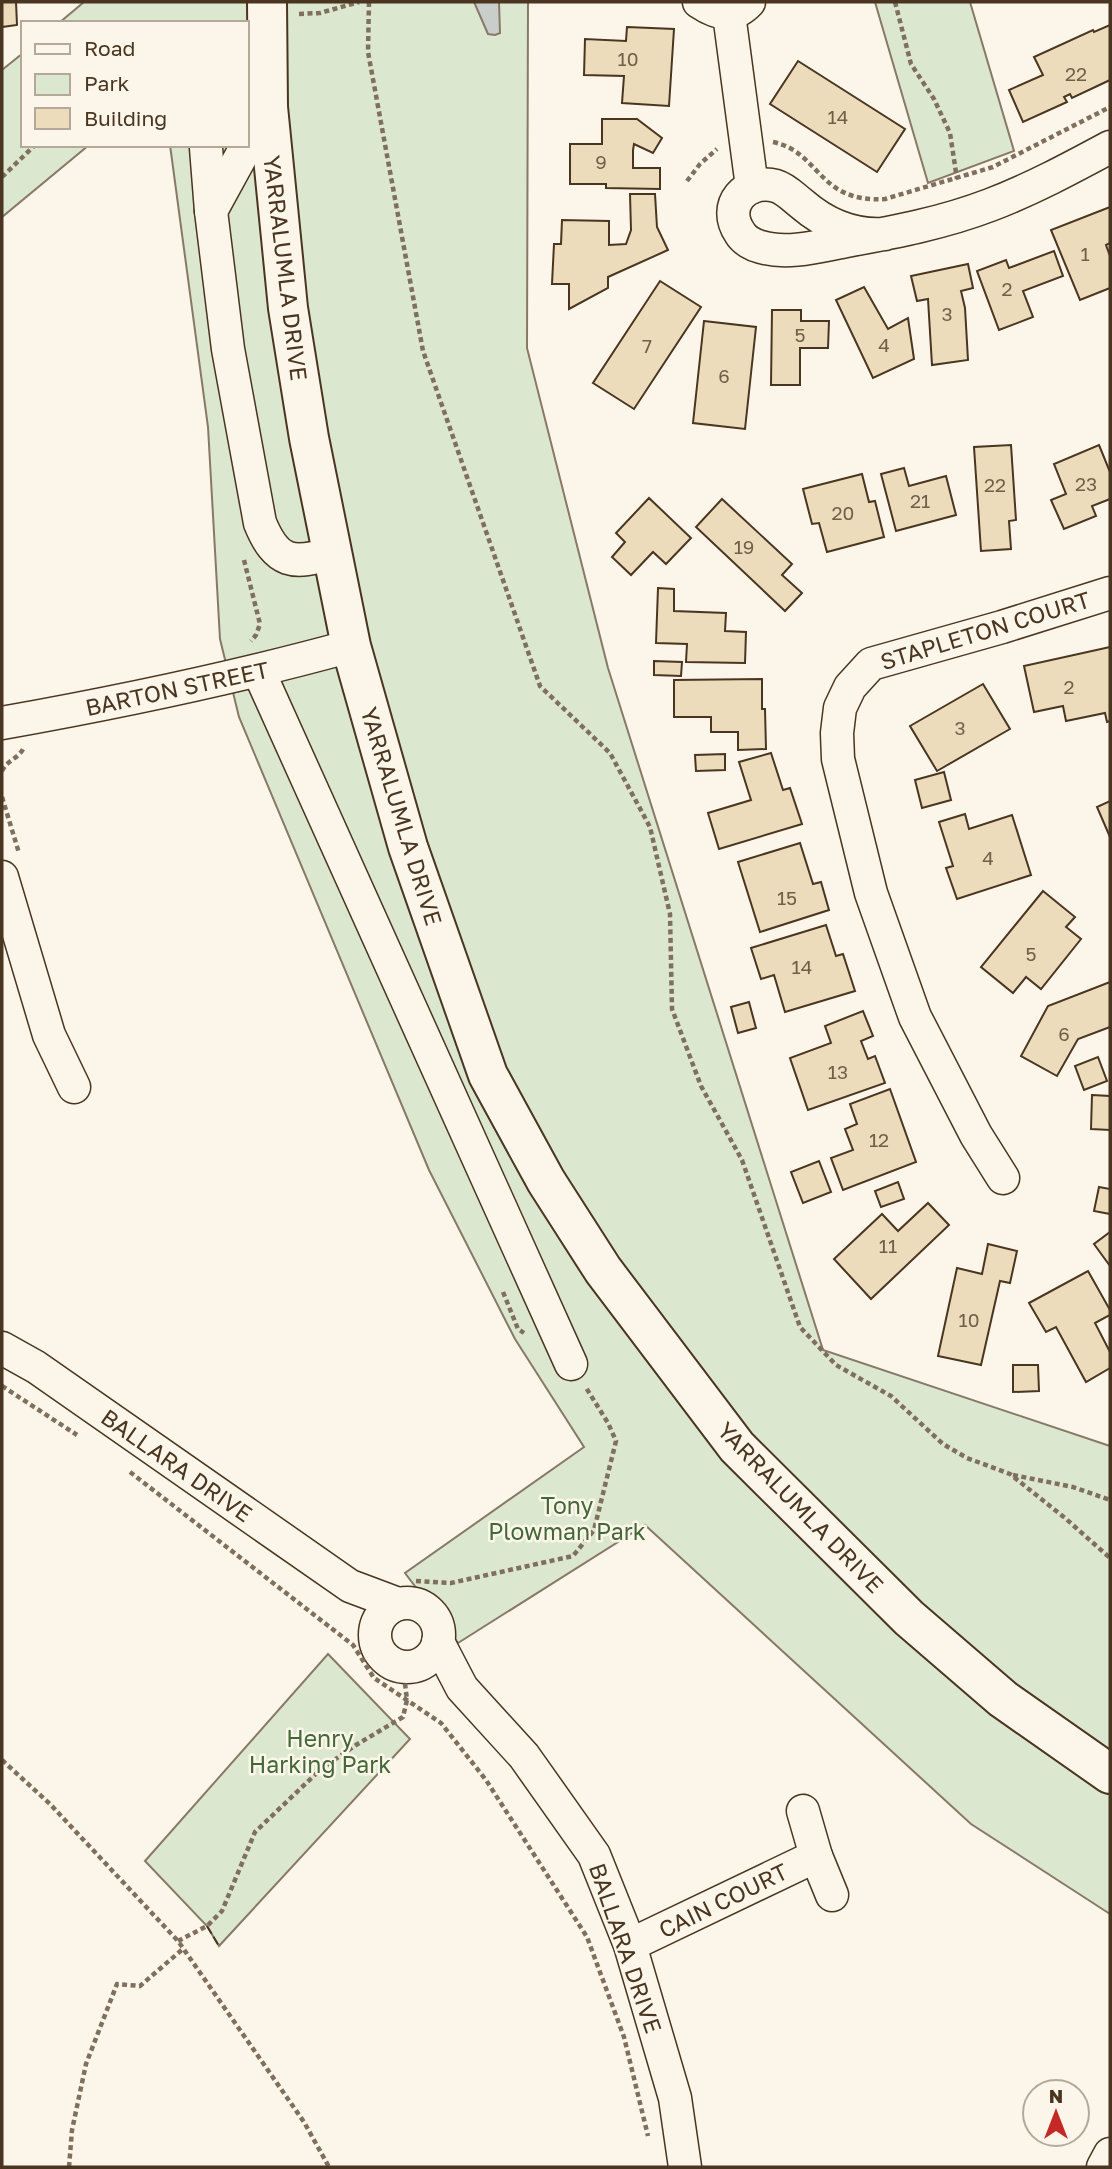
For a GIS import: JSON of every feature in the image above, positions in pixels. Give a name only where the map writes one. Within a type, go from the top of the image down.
[{"type":"main road","name":"YARRALUMLA DRIVE","points":[[267,2],[268,107],[288,308],[309,438],[351,646],[408,847],[488,1075],[546,1181],[603,1270],[737,1447],[909,1618],[1003,1699],[1110,1774]]},
{"type":"street","points":[[699,2],[718,12],[739,8],[751,187]]},
{"type":"street","name":"YARRALUMLA DRIVE","points":[[248,143],[268,107]]},
{"type":"street","name":"YARRALUMLA DRIVE","points":[[211,211],[246,147]]},
{"type":"street","points":[[885,234],[836,226],[814,214],[779,187],[751,187],[744,190],[736,201],[735,221],[745,239],[761,247],[815,247],[885,234],[938,222],[991,205],[1052,178],[1110,147]]},
{"type":"street","points":[[206,148],[228,349],[260,523],[266,538],[283,558],[306,561],[332,553]]},
{"type":"street","name":"STAPLETON COURT","points":[[1003,1178],[976,1135],[915,1017],[871,893],[838,759],[836,733],[840,708],[850,687],[871,664],[1110,593]]},
{"type":"street","name":"BARTON STREET","points":[[2,723],[149,696],[259,672],[351,646]]},
{"type":"street","points":[[259,672],[570,1364]]},
{"type":"street","points":[[2,877],[49,1035],[74,1087]]},
{"type":"street","points":[[437,1069],[488,1075]]},
{"type":"street","name":"BALLARA DRIVE","points":[[2,1348],[36,1367],[350,1587],[365,1608],[380,1651],[394,1664],[443,1676],[462,1688],[524,1756],[594,1855],[629,1945],[675,2098],[685,2167]]},
{"type":"street","name":"BALLARA DRIVE","points":[[350,1587],[406,1593],[425,1609],[437,1623],[439,1642],[462,1688]]},
{"type":"street","points":[[375,1633],[382,1615],[406,1593]]},
{"type":"street","points":[[409,1666],[430,1658],[439,1642]]},
{"type":"street","name":"CAIN COURT","points":[[803,1811],[816,1856],[832,1895]]},
{"type":"street","name":"CAIN COURT","points":[[629,1945],[816,1856]]},
{"type":"street","points":[[1104,2167],[1110,2154]]},
{"type":"path","points":[[369,2],[368,52],[423,351],[540,686],[610,753],[650,827],[670,914],[672,1009],[701,1086],[742,1160],[800,1327],[836,1365],[891,1396],[943,1444],[967,1458],[1010,1474],[1073,1487],[1110,1500]]},
{"type":"path","points":[[895,2],[911,64],[934,99],[950,133],[957,178]]},
{"type":"path","points":[[687,181],[715,150],[746,140],[765,140],[782,144],[797,154],[832,187],[858,198],[886,199],[993,167],[1110,107]]},
{"type":"path","points":[[2,177],[33,147]]},
{"type":"path","points":[[406,1593],[573,1556],[594,1530],[617,1441],[570,1364]]},
{"type":"path","points":[[2,1386],[79,1436]]},
{"type":"path","points":[[123,1466],[354,1645],[374,1678],[442,1723],[486,1780],[587,1937],[624,2037],[649,2141]]},
{"type":"path","points":[[1010,1474],[1110,1558]]},
{"type":"path","points":[[178,1941],[207,1926],[222,1911],[255,1832],[321,1769],[403,1717],[409,1666]]},
{"type":"path","points":[[2,1760],[50,1804],[184,1948],[304,2122],[329,2167]]},
{"type":"path","points":[[69,2167],[72,2130],[86,2064],[117,1984],[140,1986],[184,1948]]},
{"type":"green space","name":"Tony Plowman Park","points":[[84,2],[528,2],[527,348],[608,668],[823,1350],[1110,1446],[1110,1914],[971,1824],[645,1525],[458,1643],[405,1573],[584,1447],[515,1339],[429,1170],[239,717],[220,639],[208,427],[170,147],[248,147],[248,21],[61,21]]},
{"type":"green space","points":[[875,2],[970,2],[1014,151],[928,183]]},
{"type":"green space","points":[[21,55],[21,147],[87,147],[2,217],[2,70]]},
{"type":"green space","name":"Henry Harking Park","points":[[328,1654],[410,1739],[219,1946],[207,1926],[145,1861]]},
{"type":"shaded area","points":[[474,2],[499,2],[500,33],[488,34]]},
{"type":"building","points":[[2,2],[16,2],[17,25],[2,27]]},
{"type":"building","points":[[1110,25],[1110,80],[1072,98],[1070,94],[1064,97],[1067,102],[1023,122],[1009,90],[1043,75],[1034,57]]},
{"type":"building","points":[[627,27],[674,29],[669,106],[622,103],[624,76],[584,75],[585,39],[626,41]]},
{"type":"building","points":[[798,61],[905,129],[877,172],[770,104]]},
{"type":"building","points":[[602,119],[637,119],[662,138],[653,153],[634,144],[633,150],[633,168],[660,168],[660,189],[570,184],[570,144],[602,144]]},
{"type":"building","points":[[630,194],[655,194],[657,227],[668,250],[608,277],[608,288],[569,309],[569,284],[552,284],[554,244],[561,244],[562,220],[609,221],[609,245],[626,244],[631,230]]},
{"type":"building","points":[[1110,207],[1110,243],[1106,245],[1110,256],[1110,288],[1080,300],[1051,230]]},
{"type":"building","points":[[1054,251],[1063,276],[1023,291],[1033,317],[999,330],[977,271],[1006,260],[1009,268]]},
{"type":"building","points":[[968,264],[973,288],[961,291],[965,308],[968,360],[932,365],[928,299],[917,301],[911,276]]},
{"type":"building","points":[[660,281],[701,307],[634,409],[593,383]]},
{"type":"building","points":[[864,287],[888,329],[908,318],[914,359],[873,378],[836,300]]},
{"type":"building","points":[[772,310],[801,310],[801,321],[829,321],[828,348],[800,348],[800,385],[771,385]]},
{"type":"building","points":[[704,321],[756,327],[745,429],[693,423]]},
{"type":"building","points":[[1011,445],[1016,520],[1009,521],[1011,549],[981,551],[974,447]]},
{"type":"building","points":[[1099,445],[1110,472],[1110,499],[1092,506],[1096,516],[1064,529],[1051,500],[1066,494],[1054,464]]},
{"type":"building","points":[[904,468],[909,486],[946,476],[956,515],[896,531],[881,474]]},
{"type":"building","points":[[862,474],[869,502],[875,501],[884,537],[827,552],[819,523],[812,524],[803,489]]},
{"type":"building","points":[[649,498],[691,538],[666,564],[653,552],[631,575],[612,557],[625,542],[616,533]]},
{"type":"building","points":[[722,499],[792,564],[782,575],[802,593],[785,611],[696,527]]},
{"type":"building","points":[[658,588],[674,589],[674,611],[726,613],[725,631],[746,632],[745,663],[686,662],[687,644],[656,643]]},
{"type":"building","points":[[1110,647],[1110,721],[1107,722],[1105,713],[1066,721],[1063,706],[1034,712],[1024,666]]},
{"type":"building","points":[[654,661],[682,662],[681,676],[654,675]]},
{"type":"building","points":[[762,679],[766,749],[738,750],[738,732],[711,732],[711,717],[674,717],[674,680]]},
{"type":"building","points":[[983,684],[1010,729],[937,771],[910,726]]},
{"type":"building","points":[[771,753],[783,790],[790,788],[802,824],[719,849],[708,813],[751,800],[739,762]]},
{"type":"building","points":[[725,754],[725,770],[696,771],[695,755]]},
{"type":"building","points":[[944,772],[951,800],[922,808],[915,780]]},
{"type":"building","points":[[1110,801],[1110,837],[1097,807]]},
{"type":"building","points":[[965,814],[969,829],[1012,815],[1031,875],[957,899],[946,868],[953,866],[939,822]]},
{"type":"building","points":[[800,843],[813,884],[821,882],[829,910],[760,932],[738,862]]},
{"type":"building","points":[[1043,891],[1075,917],[1066,927],[1081,939],[1041,989],[1026,977],[1013,993],[981,967]]},
{"type":"building","points":[[826,925],[836,956],[843,954],[855,991],[785,1012],[774,975],[761,979],[751,948]]},
{"type":"building","points":[[1110,982],[1110,1027],[1078,1039],[1057,1076],[1021,1056],[1048,1006]]},
{"type":"building","points":[[749,1002],[756,1028],[738,1033],[731,1007]]},
{"type":"building","points":[[863,1011],[873,1036],[861,1041],[868,1059],[875,1056],[885,1083],[808,1110],[790,1058],[831,1043],[825,1026]]},
{"type":"building","points":[[1098,1057],[1107,1081],[1084,1090],[1075,1066]]},
{"type":"building","points":[[890,1089],[916,1162],[843,1190],[831,1158],[853,1150],[845,1129],[857,1124],[850,1104]]},
{"type":"building","points":[[1092,1095],[1110,1096],[1110,1130],[1091,1129]]},
{"type":"building","points":[[819,1161],[831,1192],[803,1203],[791,1172]]},
{"type":"building","points":[[898,1182],[904,1199],[881,1207],[875,1191]]},
{"type":"building","points":[[1099,1187],[1110,1189],[1110,1214],[1094,1211]]},
{"type":"building","points":[[928,1203],[949,1225],[871,1299],[834,1259],[882,1214],[898,1231]]},
{"type":"building","points":[[1110,1232],[1110,1266],[1094,1244]]},
{"type":"building","points":[[988,1244],[1017,1251],[1010,1283],[1000,1281],[981,1365],[938,1356],[957,1268],[982,1274]]},
{"type":"building","points":[[1088,1271],[1110,1310],[1110,1315],[1095,1323],[1110,1352],[1110,1368],[1086,1382],[1056,1327],[1046,1332],[1029,1303]]},
{"type":"building","points":[[1013,1365],[1038,1365],[1039,1391],[1013,1392]]},
{"type":"fence","points":[[207,1926],[219,1946]]}]
